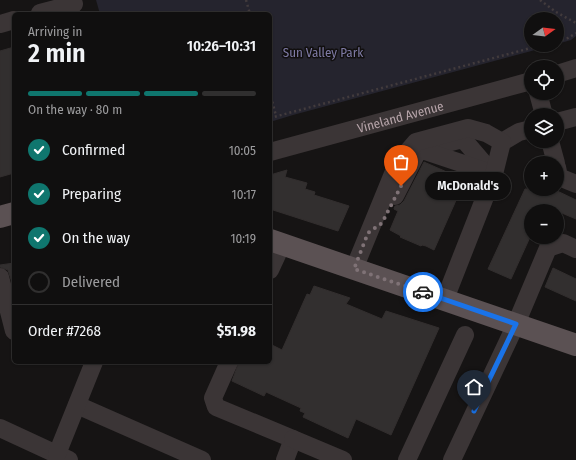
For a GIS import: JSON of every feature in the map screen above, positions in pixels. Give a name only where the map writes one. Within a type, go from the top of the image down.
[{"type":"main road","points":[[0,217],[12,214]]},
{"type":"main road","points":[[276,242],[576,345]]},
{"type":"street","points":[[36,0],[39,12]]},
{"type":"street","points":[[48,12],[75,6]]},
{"type":"street","points":[[0,24],[12,21]]},
{"type":"street","points":[[564,72],[576,68]]},
{"type":"street","name":"Vineland Avenue","points":[[272,151],[524,83]]},
{"type":"street","points":[[564,120],[576,117]]},
{"type":"street","points":[[354,269],[397,164],[416,142],[468,128],[486,133],[502,142]]},
{"type":"street","points":[[445,299],[494,174],[502,142],[524,131]]},
{"type":"street","points":[[419,149],[463,139],[494,174]]},
{"type":"street","points":[[419,149],[494,174]]},
{"type":"street","points":[[368,233],[382,223],[419,149]]},
{"type":"street","points":[[564,179],[576,184]]},
{"type":"street","points":[[272,261],[276,242]]},
{"type":"street","points":[[452,460],[493,370],[516,324],[548,248],[563,244],[576,249]]},
{"type":"street","points":[[0,277],[12,323]]},
{"type":"street","points":[[407,460],[465,335]]},
{"type":"street","points":[[0,428],[63,457],[77,405],[93,364]]},
{"type":"street","points":[[229,364],[213,398],[216,407],[343,460]]},
{"type":"street","points":[[77,405],[202,460]]},
{"type":"street","points":[[285,460],[293,439]]},
{"type":"path","points":[[246,0],[249,12]]},
{"type":"path","points":[[540,0],[556,12],[576,23]]},
{"type":"path","points":[[564,39],[576,33]]},
{"type":"path","points":[[272,117],[524,50]]},
{"type":"path","points":[[272,100],[276,116]]},
{"type":"green space","name":"Sun Valley Park","points":[[96,0],[576,0],[576,36],[571,40],[564,42],[564,12],[524,12],[524,52],[528,52],[272,121],[272,12],[99,12]]},
{"type":"building","points":[[12,48],[12,174],[0,177],[0,51]]},
{"type":"building","points":[[424,162],[465,180],[434,250],[400,237],[401,236],[390,230],[398,211],[394,209],[395,206],[400,205],[404,201]]},
{"type":"building","points":[[287,170],[285,177],[307,183],[305,189],[315,192],[314,195],[349,206],[338,231],[272,210],[272,174]]},
{"type":"building","points":[[524,191],[524,196],[564,196],[564,194],[576,200],[576,219],[564,214],[564,204],[524,204],[524,244],[527,244],[511,279],[488,269]]},
{"type":"building","points":[[12,263],[12,283],[8,270],[0,267],[0,265]]},
{"type":"building","points":[[553,268],[576,279],[576,301],[545,287]]},
{"type":"building","points":[[314,286],[350,298],[346,304],[382,319],[386,311],[439,328],[391,435],[356,419],[348,438],[303,417],[305,413],[300,411],[301,408],[266,392],[264,396],[232,381],[238,364],[272,364],[272,345],[282,350],[307,294],[310,295]]},
{"type":"way so far","points":[[401,186],[382,223],[368,233],[354,269],[423,292]]},
{"type":"place","name":"McDonald's","points":[[401,186]]},
{"type":"route","points":[[423,292],[516,324],[474,411]]}]
